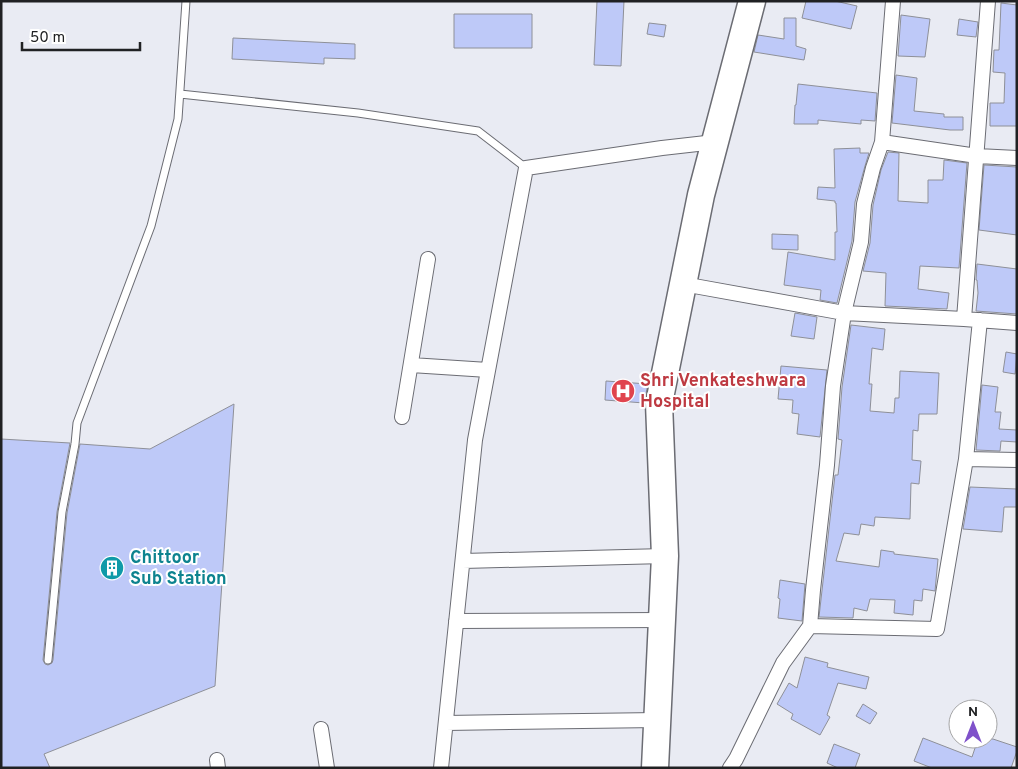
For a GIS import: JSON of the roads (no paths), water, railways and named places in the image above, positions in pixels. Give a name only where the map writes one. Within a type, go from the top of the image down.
[{"type":"highway","points":[[655,768],[665,556],[659,403],[702,195],[752,1]]},
{"type":"street","points":[[730,768],[783,663],[810,626],[834,386],[844,313],[861,242],[864,204],[882,142],[893,1]]},
{"type":"street","points":[[964,319],[988,1]]},
{"type":"street","points":[[441,768],[475,440],[526,168],[715,142]]},
{"type":"street","points":[[882,142],[977,156],[1017,158]]},
{"type":"street","points":[[402,417],[428,259]]},
{"type":"street","points":[[683,284],[844,313],[1017,323]]},
{"type":"street","points":[[810,626],[937,629],[966,459],[980,320]]},
{"type":"street","points":[[411,365],[488,370]]},
{"type":"street","points":[[966,459],[1017,460]]},
{"type":"street","points":[[463,561],[665,556]]},
{"type":"street","points":[[456,621],[662,620]]},
{"type":"street","points":[[446,723],[658,720]]},
{"type":"street","points":[[321,729],[327,768]]},
{"type":"lane","points":[[48,660],[62,512],[75,444],[77,423],[152,226],[178,119],[186,1]]},
{"type":"lane","points":[[180,94],[358,113],[478,131],[526,168]]},
{"type":"place","name":"Shri Venkateshwara Hospital","points":[[623,391]]},
{"type":"place","name":"Chittoor Sub Station","points":[[112,568]]}]
